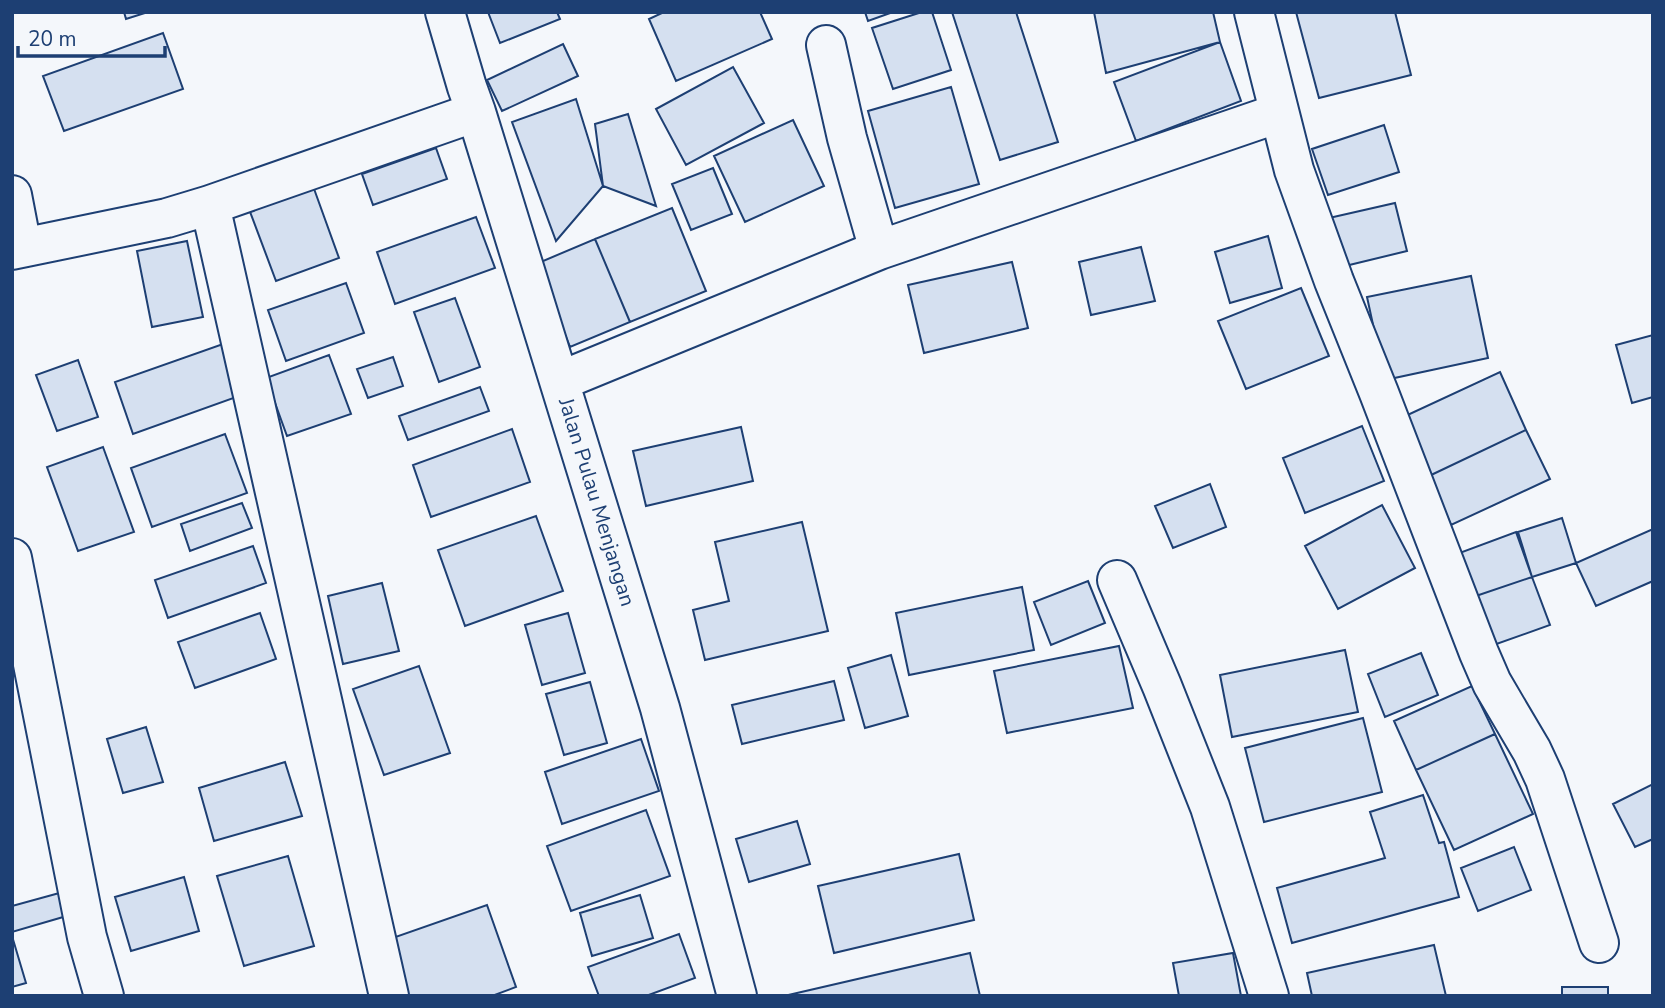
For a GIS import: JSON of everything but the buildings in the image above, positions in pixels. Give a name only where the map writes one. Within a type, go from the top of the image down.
[{"type":"street","name":"Jalan Pulau Menjangan","points":[[446,12],[660,708],[737,996]]},
{"type":"street","points":[[1254,12],[1294,170],[1334,281],[1492,684],[1532,751],[1545,779],[1599,943]]},
{"type":"street","points":[[826,45],[847,138],[879,250]]},
{"type":"street","points":[[12,195],[17,248],[167,218],[476,112]]},
{"type":"street","points":[[560,381],[879,250],[1279,113]]},
{"type":"street","points":[[210,205],[389,996]]},
{"type":"street","points":[[12,558],[87,937],[104,996]]},
{"type":"street","points":[[1117,580],[1210,807],[1269,996]]}]
